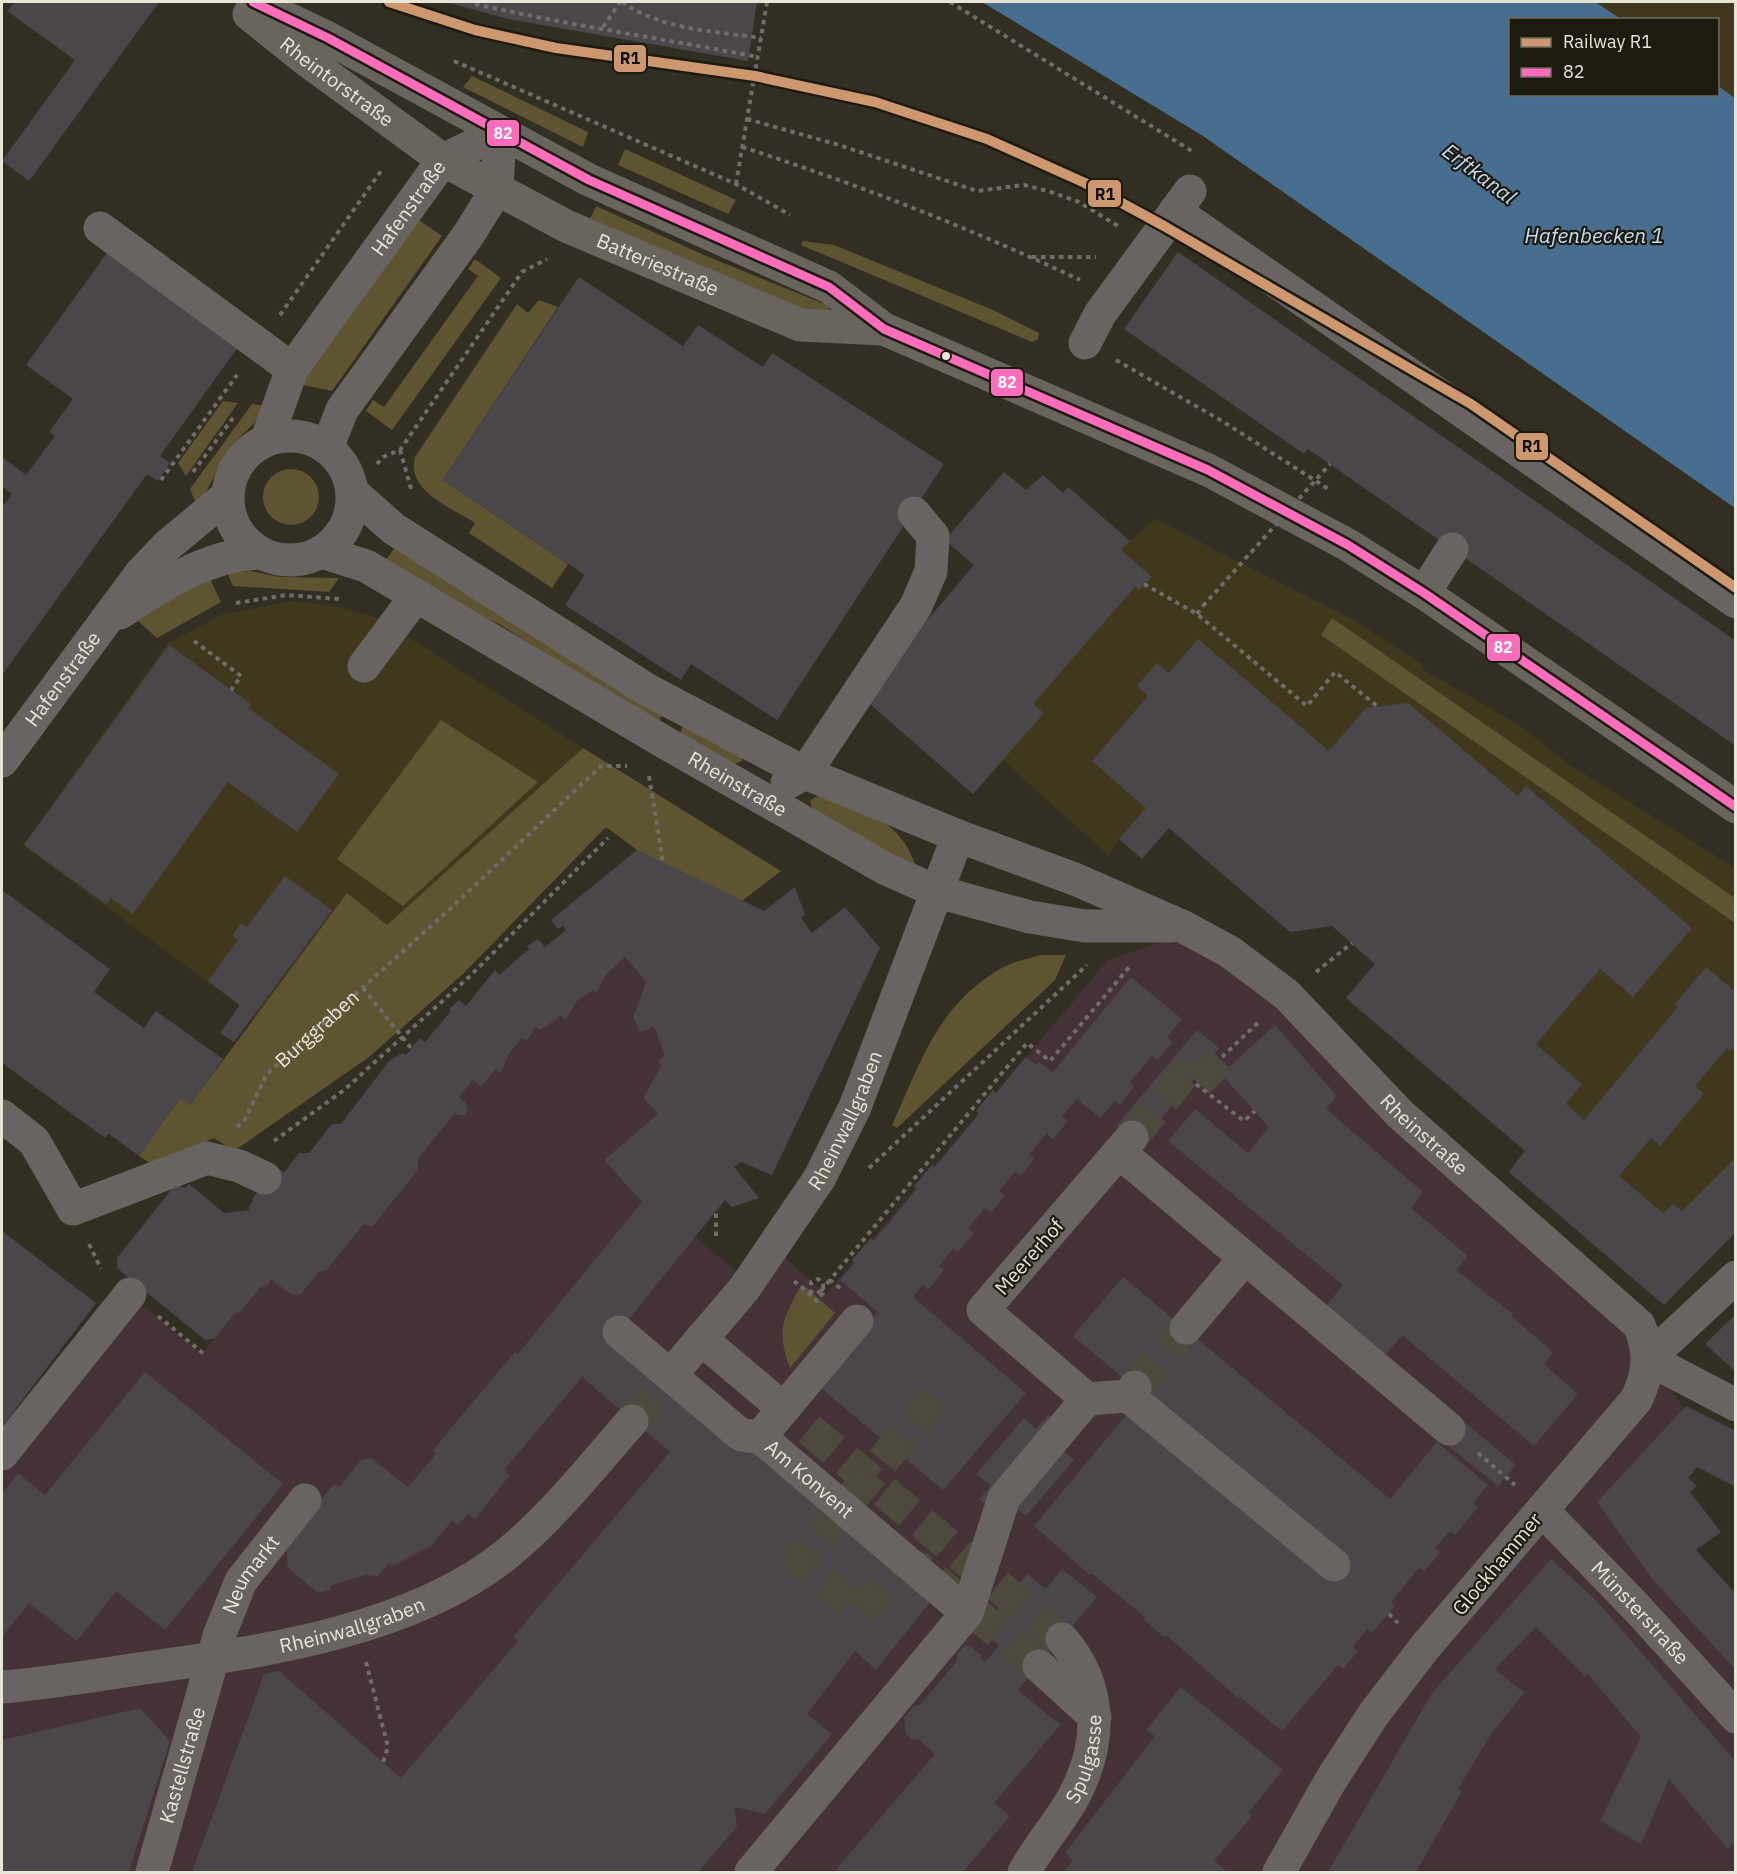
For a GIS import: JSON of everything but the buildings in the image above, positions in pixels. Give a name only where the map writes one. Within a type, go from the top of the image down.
[{"type":"main road","name":"Rheintorstraße","points":[[232,2],[305,59],[443,160]]},
{"type":"main road","name":"Rheintorstraße","points":[[253,2],[328,38],[500,132]]},
{"type":"main road","name":"Batteriestraße","points":[[500,132],[589,180],[829,287],[884,329],[1208,470],[1348,545],[1424,593],[1736,807]]},
{"type":"main road","name":"Batteriestraße","points":[[443,160],[566,226],[800,325],[884,329]]},
{"type":"street","name":"Hafenstraße","points":[[322,552],[291,561],[274,559],[259,553],[246,543],[235,529],[229,513],[227,496],[230,478],[238,462],[252,448],[267,439],[292,369],[443,160],[500,132]]},
{"type":"street","points":[[327,448],[342,410],[469,234],[497,189],[500,132]]},
{"type":"street","points":[[1085,343],[1121,285],[1183,201],[1736,602]]},
{"type":"street","points":[[100,228],[292,369]]},
{"type":"street","points":[[267,439],[288,435],[309,438],[327,448],[339,460],[348,475],[352,492],[346,526],[322,552]]},
{"type":"street","name":"Rheinstraße","points":[[352,492],[394,529],[646,689],[805,773],[958,836],[1077,880],[1182,926],[1230,952],[1287,995],[1400,1114],[1639,1325],[1646,1341],[1648,1359]]},
{"type":"street","name":"Hafenstraße","points":[[2,761],[101,626],[155,559],[227,496]]},
{"type":"street","points":[[762,797],[805,773],[916,606],[931,571],[933,536],[914,513]]},
{"type":"street","points":[[1424,593],[1452,549]]},
{"type":"street","name":"Rheinstraße","points":[[322,552],[366,566],[886,869],[938,892],[1030,916],[1085,926],[1182,926]]},
{"type":"street","name":"Hafenstraße","points":[[101,626],[188,572],[238,554],[259,553]]},
{"type":"street","points":[[364,666],[416,596]]},
{"type":"street","name":"Rheinwallgraben","points":[[675,1370],[744,1288],[819,1179],[855,1107],[958,836]]},
{"type":"street","points":[[2,1116],[34,1141],[73,1209],[207,1158],[252,1172]]},
{"type":"street","name":"Meererhof","points":[[1087,1399],[983,1310],[1126,1145],[1244,1259],[1449,1429]]},
{"type":"street","points":[[1186,1328],[1244,1259]]},
{"type":"street","points":[[1736,1276],[1648,1359],[1736,1405]]},
{"type":"street","points":[[2,1454],[130,1294]]},
{"type":"street","points":[[760,1437],[857,1322]]},
{"type":"street","name":"Am Konvent","points":[[619,1332],[741,1435],[760,1437],[967,1612]]},
{"type":"street","points":[[701,1339],[771,1398]]},
{"type":"street","name":"Glockhammer","points":[[1279,1872],[1331,1780],[1373,1715],[1425,1647],[1636,1400],[1646,1381],[1648,1359]]},
{"type":"street","points":[[751,1872],[967,1612],[1004,1498],[1087,1399],[1131,1392],[1334,1565]]},
{"type":"street","name":"Rheinwallgraben","points":[[2,1687],[214,1659],[357,1628],[410,1610],[457,1587],[507,1554],[554,1511],[632,1420]]},
{"type":"street","name":"Neumarkt","points":[[214,1659],[219,1636],[241,1581],[305,1500]]},
{"type":"street","name":"Münsterstraße","points":[[1542,1510],[1636,1607],[1736,1717]]},
{"type":"street","name":"Spulgasse","points":[[1024,1872],[1038,1845],[1071,1802],[1084,1776],[1093,1747],[1095,1717],[1088,1683],[1078,1657],[1062,1639]]},
{"type":"street","name":"Kastellstraße","points":[[152,1872],[214,1659]]},
{"type":"street","points":[[1039,1666],[1095,1717]]},
{"type":"path","points":[[603,27],[621,2],[637,12],[673,25],[761,38]]},
{"type":"path","points":[[736,184],[767,2]]},
{"type":"path","points":[[950,2],[1211,163],[1183,201]]},
{"type":"path","points":[[476,4],[535,17],[603,27],[758,57]]},
{"type":"path","points":[[455,61],[736,184],[790,215]]},
{"type":"path","points":[[747,119],[839,145],[977,191],[1024,185],[1051,192],[1079,202],[1150,246]]},
{"type":"path","points":[[742,147],[851,183],[1031,257],[1121,285]]},
{"type":"path","points":[[1031,257],[1093,256],[1107,260],[1121,285]]},
{"type":"path","points":[[414,502],[400,450],[522,272],[551,257]]},
{"type":"path","points":[[1197,614],[1330,464]]},
{"type":"path","points":[[1144,584],[1197,614],[1307,706],[1335,672],[1377,706]]},
{"type":"path","points":[[236,603],[287,595],[341,599]]},
{"type":"path","points":[[194,641],[241,676],[231,690]]},
{"type":"path","name":"Burggraben","points":[[207,1158],[244,1121],[267,1074],[363,988],[601,766],[636,765]]},
{"type":"path","points":[[252,1172],[469,977],[608,838]]},
{"type":"path","points":[[1222,1057],[1287,995],[1352,943]]},
{"type":"path","points":[[802,1274],[796,1283],[817,1301],[824,1293],[823,1284],[818,1279],[811,1282],[811,1292],[814,1294],[821,1291],[830,1280],[1027,1043],[1050,1061],[1136,958]]},
{"type":"path","points":[[866,1171],[1088,963]]},
{"type":"path","points":[[363,988],[411,1048]]},
{"type":"path","points":[[1196,1084],[1244,1121],[1255,1111]]},
{"type":"path","points":[[716,1212],[716,1236]]},
{"type":"path","points":[[830,1280],[866,1310],[857,1322]]},
{"type":"path","points":[[357,1628],[388,1747],[383,1762]]},
{"type":"shaded area","points":[[1595,2],[1735,2],[1735,98],[1719,87],[1719,18],[1619,18]]},
{"type":"shaded area","points":[[472,76],[588,132],[583,147],[463,87]]},
{"type":"shaded area","points":[[625,149],[736,200],[728,214],[618,165]]},
{"type":"shaded area","points":[[596,206],[706,256],[827,305],[833,315],[820,321],[588,223]]},
{"type":"shaded area","points":[[416,218],[442,236],[332,391],[298,384]]},
{"type":"shaded area","points":[[803,241],[834,245],[993,310],[1039,333],[1038,339],[1032,342],[801,245]]},
{"type":"shaded area","points":[[475,259],[501,278],[392,430],[366,411],[373,400],[384,407],[478,276],[468,269]]},
{"type":"shaded area","points":[[539,300],[558,307],[443,480],[568,564],[552,588],[469,533],[475,523],[433,497],[417,479],[414,469],[415,457],[517,304],[528,313]]},
{"type":"shaded area","points":[[223,401],[238,403],[186,476],[178,463]]},
{"type":"shaded area","points":[[252,404],[266,406],[229,449],[197,506],[190,489]]},
{"type":"shaded area","points":[[291,469],[302,471],[311,477],[317,486],[319,497],[317,508],[311,517],[302,523],[291,525],[280,523],[271,517],[265,508],[263,497],[265,486],[271,477],[280,471]]},
{"type":"shaded area","points":[[1004,472],[1026,490],[1043,475],[1063,493],[1068,487],[1130,541],[1155,519],[1352,619],[1422,664],[1422,669],[1519,725],[1567,763],[1735,868],[1735,1232],[1664,1305],[1509,1172],[1525,1150],[1346,998],[1375,964],[1332,926],[1290,932],[1169,828],[1142,859],[1119,839],[1109,856],[1003,760],[973,794],[862,697],[974,566],[945,540]]},
{"type":"shaded area","points":[[398,543],[665,711],[659,721],[579,675],[499,624],[467,610],[386,560]]},
{"type":"shaded area","points":[[250,571],[280,577],[339,578],[329,592],[233,586],[227,573]]},
{"type":"shaded area","points":[[210,579],[221,602],[157,638],[138,621],[186,589]]},
{"type":"shaded area","points":[[291,601],[334,606],[378,618],[583,748],[387,925],[346,894],[255,1017],[23,845],[168,643],[221,615]]},
{"type":"shaded area","points":[[1332,618],[1735,898],[1735,923],[1321,635]]},
{"type":"shaded area","points":[[441,720],[538,782],[403,906],[337,859]]},
{"type":"shaded area","points":[[685,722],[741,754],[742,761],[735,764],[680,733]]},
{"type":"shaded area","points":[[583,748],[781,871],[742,901],[637,850],[606,827],[463,974],[369,1057],[234,1151],[214,1138],[155,1166],[139,1156],[180,1098],[190,1105],[347,893],[387,925]]},
{"type":"shaded area","points":[[818,796],[863,812],[889,826],[908,848],[915,864],[911,865],[812,809],[810,800]]},
{"type":"shaded area","points":[[1188,933],[1279,993],[1631,1322],[1706,1445],[1631,1524],[1735,1634],[1735,1872],[2,1872],[2,1456],[131,1296],[202,1354],[235,1313],[240,1312],[261,1287],[267,1286],[271,1280],[291,1295],[301,1294],[319,1272],[326,1271],[363,1225],[373,1226],[418,1170],[418,1159],[454,1114],[464,1116],[468,1111],[466,1103],[459,1097],[473,1080],[481,1087],[495,1070],[501,1073],[509,1054],[522,1038],[527,1040],[535,1027],[541,1030],[561,1016],[566,1020],[576,1002],[593,990],[597,993],[605,976],[625,957],[646,982],[633,1017],[640,1033],[654,1027],[665,1056],[658,1060],[661,1066],[643,1098],[658,1114],[605,1160],[751,1284],[777,1251],[826,1294],[1108,960]]},
{"type":"shaded area","points":[[1040,955],[1066,955],[1055,980],[897,1128],[892,1125],[933,1037],[961,1000],[978,984],[1000,969]]},
{"type":"shaded area","points":[[802,1284],[835,1313],[790,1368],[783,1344],[784,1324],[790,1306]]},
{"type":"water","name":"Hafenbecken 1","points":[[982,2],[1595,2],[1619,18],[1509,18],[1509,96],[1719,96],[1719,87],[1735,98],[1735,508],[1203,136]]},
{"type":"tunnel","points":[[1132,1137],[1183,1075],[1196,1084],[1222,1057]]},
{"type":"tunnel","points":[[1135,1387],[1186,1328]]},
{"type":"tunnel","points":[[632,1421],[675,1370]]},
{"type":"tunnel","points":[[771,1398],[1062,1639]]},
{"type":"tunnel","points":[[935,1398],[799,1561],[860,1613],[898,1569],[920,1568],[1039,1666]]},
{"type":"rail line","name":"R1","points":[[389,2],[475,30],[556,48],[755,76],[875,102],[987,139],[1085,183],[1164,226],[1471,404],[1736,588]]},
{"type":"transit line","name":"82","points":[[253,2],[328,38],[589,180],[829,287],[884,329],[1208,470],[1348,545],[1424,593],[1736,807]]},
{"type":"water label","name":"Erftkanal","points":[[1479,174]]}]
